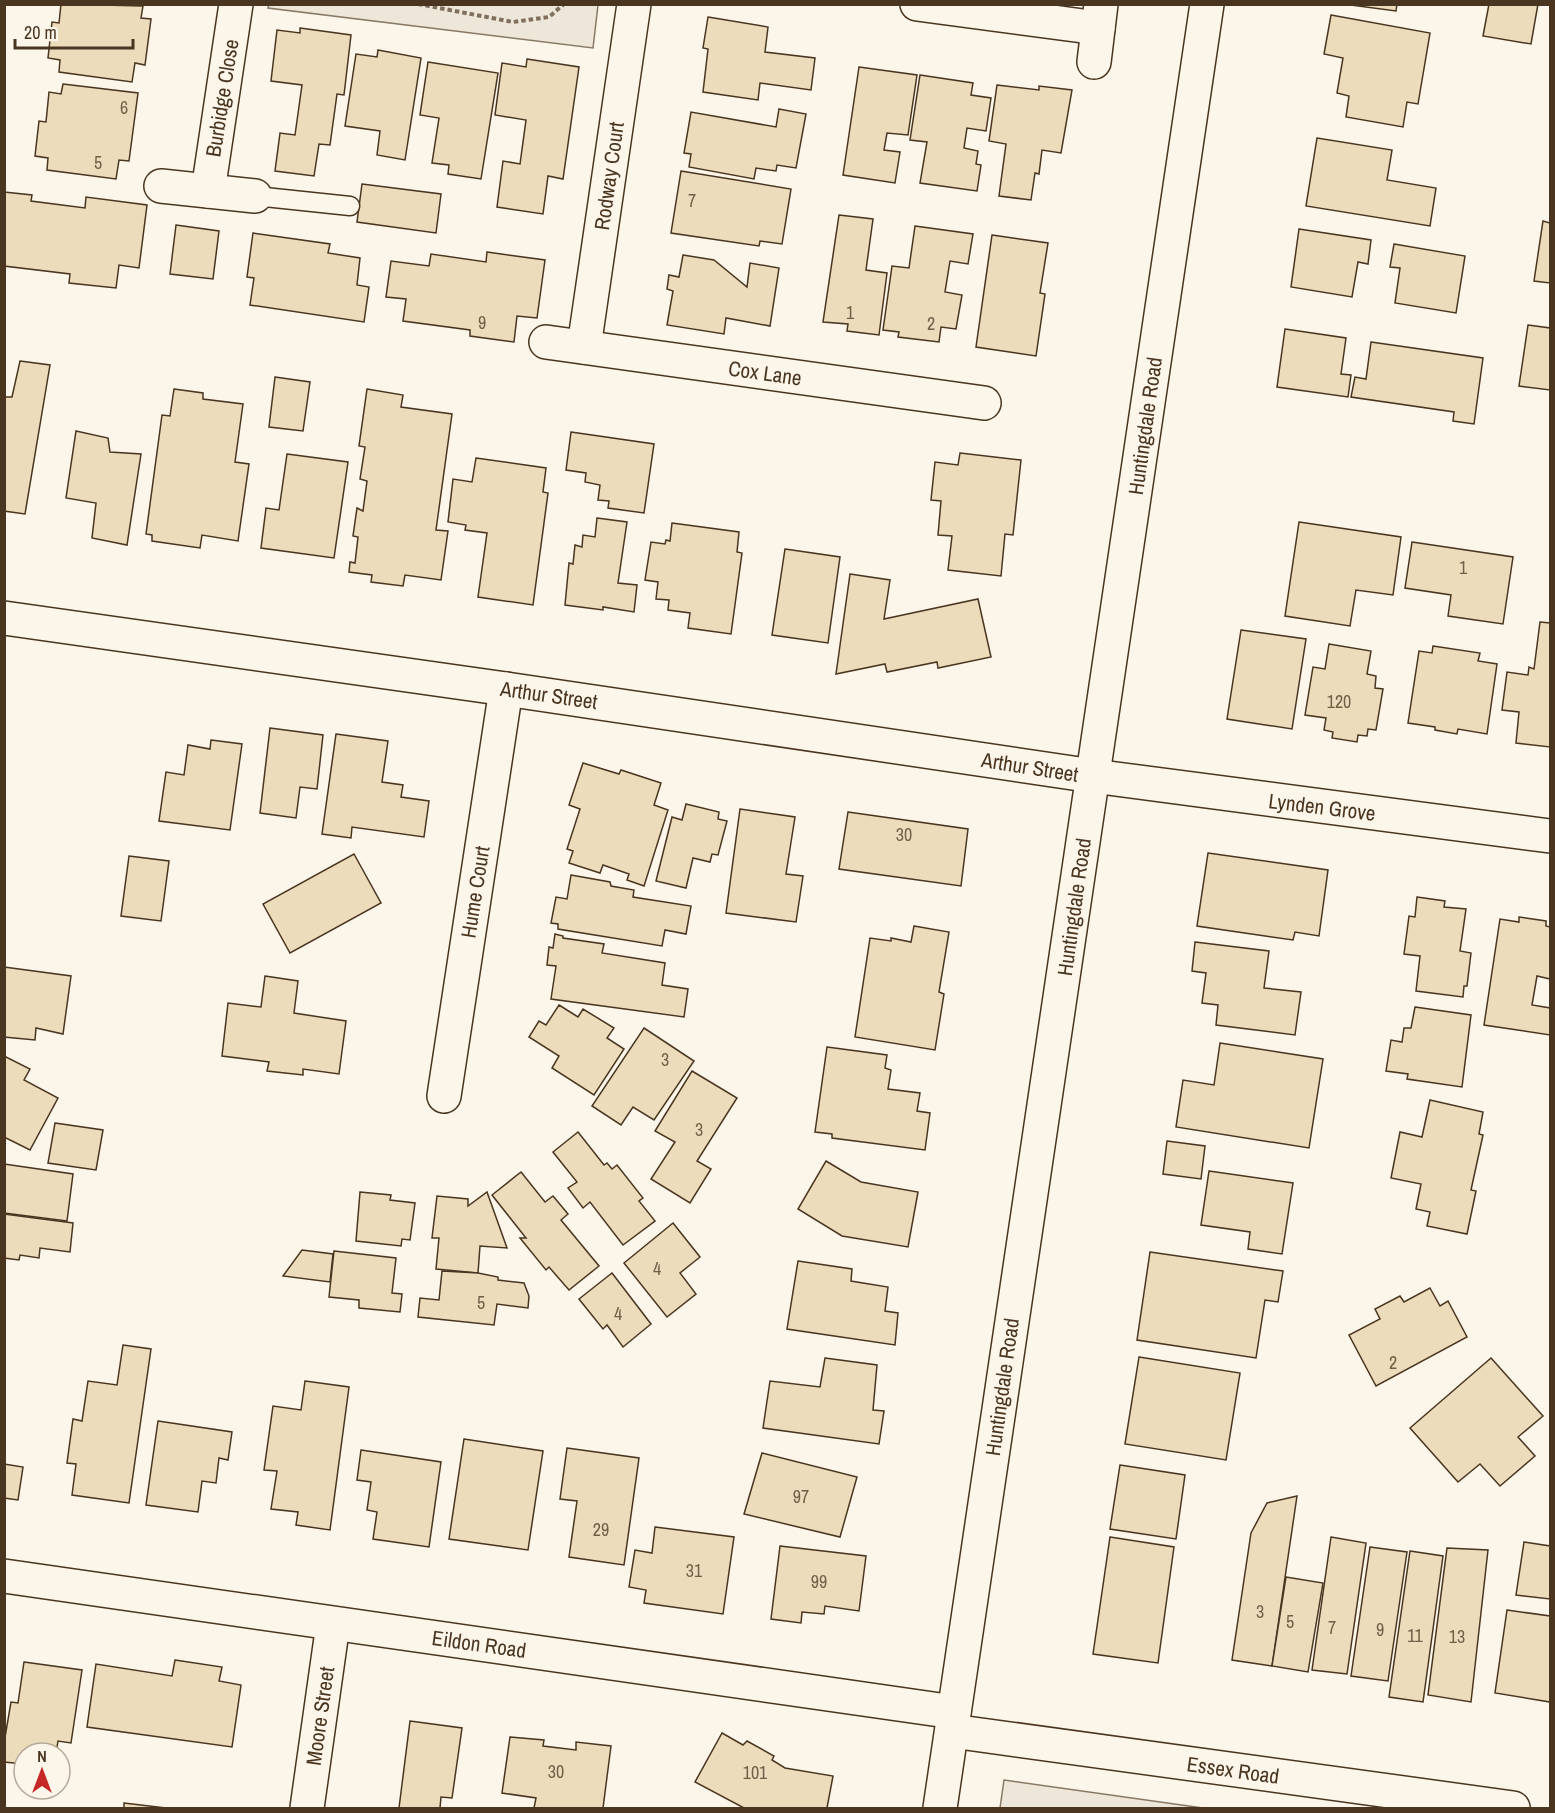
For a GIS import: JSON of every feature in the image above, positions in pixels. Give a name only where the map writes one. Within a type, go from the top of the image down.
[{"type":"street","name":"Burbidge Close","points":[[208,190],[236,4]]},
{"type":"street","name":"Rodway Court","points":[[584,347],[634,4]]},
{"type":"street","points":[[917,4],[1099,16],[1094,62]]},
{"type":"street","name":"Huntingdale Road","points":[[940,1809],[1207,4]]},
{"type":"street","points":[[161,186],[255,196]]},
{"type":"street","name":"Cox Lane","points":[[546,342],[984,403]]},
{"type":"street","name":"Arthur Street","points":[[4,618],[507,689],[1093,776]]},
{"type":"street","name":"Hume Court","points":[[444,1096],[507,689]]},
{"type":"street","name":"Lynden Grove","points":[[1093,776],[1551,836]]},
{"type":"street","name":"Eildon Road","points":[[4,1576],[333,1624],[953,1722]]},
{"type":"street","name":"Moore Street","points":[[307,1809],[333,1624]]},
{"type":"street","name":"Essex Road","points":[[953,1722],[1513,1809]]},
{"type":"lane","points":[[255,196],[350,206]]},
{"type":"path","points":[[418,4],[513,22],[549,17],[564,4]]},
{"type":"shaded area","points":[[269,4],[598,5],[593,48],[268,8]]},
{"type":"shaded area","points":[[1004,1780],[1203,1808],[1000,1808]]},
{"type":"building","points":[[61,4],[143,6],[141,18],[151,19],[145,65],[135,63],[132,82],[59,72],[60,60],[48,58],[52,22],[59,23]]},
{"type":"building","points":[[1343,4],[1397,4],[1396,11]]},
{"type":"building","points":[[1489,4],[1538,4],[1531,44],[1483,36]]},
{"type":"building","points":[[1331,15],[1430,33],[1418,104],[1407,102],[1403,127],[1346,117],[1349,96],[1337,93],[1343,58],[1324,54]]},
{"type":"building","points":[[708,17],[768,27],[765,52],[815,58],[811,90],[760,83],[758,100],[703,92],[708,49],[703,48]]},
{"type":"building","points":[[300,28],[351,35],[344,95],[337,94],[330,145],[319,144],[314,176],[275,171],[280,133],[295,135],[302,85],[271,81],[277,30],[300,33]]},
{"type":"building","points":[[378,50],[421,58],[405,160],[377,155],[380,131],[345,126],[356,54],[377,57]]},
{"type":"building","points":[[527,59],[579,67],[563,179],[548,176],[543,214],[497,207],[503,161],[520,164],[526,120],[495,115],[502,63],[526,67]]},
{"type":"building","points":[[428,62],[498,73],[481,179],[448,174],[449,165],[432,163],[439,118],[420,115]]},
{"type":"building","points":[[859,67],[917,75],[908,135],[887,133],[884,150],[900,152],[895,183],[843,175]]},
{"type":"building","points":[[920,75],[973,83],[971,95],[991,98],[986,131],[967,128],[964,148],[978,151],[976,164],[981,165],[977,191],[920,183],[927,142],[910,140]]},
{"type":"building","points":[[63,84],[138,93],[129,161],[119,160],[116,179],[47,170],[48,158],[35,156],[39,121],[46,122],[49,92],[61,94]]},
{"type":"building","points":[[997,85],[1039,90],[1039,86],[1072,90],[1061,153],[1042,150],[1039,174],[1035,173],[1031,200],[999,196],[1006,144],[989,141]]},
{"type":"building","points":[[779,109],[806,114],[796,168],[777,165],[776,171],[756,168],[754,179],[689,167],[691,154],[684,153],[691,112],[776,127]]},
{"type":"building","points":[[1317,138],[1392,150],[1387,180],[1436,188],[1430,226],[1306,206]]},
{"type":"building","points":[[681,171],[791,189],[782,244],[760,241],[759,246],[671,233]]},
{"type":"building","points":[[362,184],[441,194],[436,233],[357,222]]},
{"type":"building","points":[[4,192],[32,195],[31,201],[85,208],[86,197],[147,205],[139,268],[119,265],[116,288],[69,283],[70,274],[4,266]]},
{"type":"building","points":[[839,215],[873,219],[866,270],[887,273],[879,335],[847,331],[848,324],[823,322]]},
{"type":"building","points":[[1543,221],[1550,223],[1550,283],[1534,281]]},
{"type":"building","points":[[176,225],[219,231],[213,279],[170,274]]},
{"type":"building","points":[[915,226],[973,234],[968,264],[950,261],[945,292],[962,295],[956,329],[941,327],[939,342],[898,337],[899,332],[883,330],[892,266],[909,268]]},
{"type":"building","points":[[1299,229],[1371,240],[1368,264],[1358,262],[1352,297],[1291,287]]},
{"type":"building","points":[[253,233],[330,244],[328,253],[360,258],[357,285],[369,287],[364,322],[250,305],[254,278],[247,277]]},
{"type":"building","points":[[992,235],[1048,243],[1040,293],[1045,294],[1036,356],[976,347]]},
{"type":"building","points":[[1394,244],[1465,256],[1456,313],[1395,303],[1400,268],[1390,267]]},
{"type":"building","points":[[487,252],[545,260],[537,318],[517,316],[514,342],[470,336],[470,330],[403,321],[406,299],[386,297],[391,261],[429,266],[431,254],[486,262]]},
{"type":"building","points":[[683,255],[714,260],[747,287],[750,263],[779,268],[770,326],[726,318],[724,334],[667,325],[673,291],[667,289],[669,275],[679,277]]},
{"type":"building","points":[[1528,325],[1550,328],[1550,390],[1519,386]]},
{"type":"building","points":[[1285,329],[1346,338],[1341,374],[1351,375],[1348,397],[1277,387]]},
{"type":"building","points":[[1371,342],[1483,358],[1474,424],[1453,421],[1454,412],[1351,397],[1355,377],[1366,379]]},
{"type":"building","points":[[20,361],[50,365],[25,514],[4,511],[4,397],[12,397]]},
{"type":"building","points":[[275,377],[310,382],[303,431],[269,427]]},
{"type":"building","points":[[174,389],[203,393],[203,399],[243,404],[235,462],[249,464],[238,541],[202,535],[200,548],[152,541],[152,535],[146,534],[162,415],[170,416]]},
{"type":"building","points":[[367,389],[403,395],[401,407],[452,414],[436,530],[448,531],[441,580],[405,575],[403,586],[371,582],[372,575],[349,572],[350,562],[355,563],[358,537],[353,536],[357,508],[363,511],[367,481],[360,479],[365,447],[359,446]]},
{"type":"building","points":[[76,431],[108,438],[110,452],[141,454],[127,545],[92,538],[96,503],[66,498]]},
{"type":"building","points":[[571,432],[654,444],[644,513],[608,508],[609,501],[598,500],[600,485],[585,482],[586,473],[566,470]]},
{"type":"building","points":[[960,453],[1021,460],[1013,535],[1005,534],[1001,576],[948,570],[952,536],[938,535],[941,501],[931,500],[935,462],[958,465]]},
{"type":"building","points":[[287,454],[348,462],[334,558],[261,548],[266,508],[279,510]]},
{"type":"building","points":[[476,458],[546,468],[543,492],[548,493],[533,605],[478,597],[487,533],[465,530],[466,525],[448,522],[453,479],[472,482]]},
{"type":"building","points":[[597,518],[627,522],[618,583],[637,585],[634,612],[603,607],[603,610],[565,605],[569,563],[573,564],[575,545],[582,547],[583,535],[595,537]]},
{"type":"building","points":[[1299,522],[1401,537],[1393,595],[1356,590],[1350,626],[1285,616]]},
{"type":"building","points":[[672,523],[739,532],[737,552],[742,553],[731,634],[688,628],[690,613],[668,610],[669,600],[656,599],[658,582],[645,580],[651,542],[665,544],[666,540],[670,541]]},
{"type":"building","points":[[1412,542],[1513,557],[1503,624],[1448,616],[1451,595],[1405,588]]},
{"type":"building","points":[[785,549],[840,557],[828,643],[772,635]]},
{"type":"building","points":[[850,574],[890,580],[884,619],[978,599],[991,657],[938,668],[937,662],[887,672],[885,664],[836,674]]},
{"type":"building","points":[[1540,622],[1550,623],[1550,747],[1516,743],[1519,712],[1502,710],[1507,672],[1528,675],[1529,667],[1534,669]]},
{"type":"building","points":[[1241,630],[1306,639],[1292,729],[1227,719]]},
{"type":"building","points":[[1329,644],[1371,651],[1367,674],[1376,676],[1375,688],[1383,689],[1376,730],[1368,729],[1367,736],[1358,735],[1357,742],[1332,738],[1333,732],[1324,730],[1326,718],[1305,715],[1313,667],[1325,669]]},
{"type":"building","points":[[1433,646],[1480,653],[1478,661],[1497,664],[1487,734],[1458,729],[1457,734],[1435,730],[1435,727],[1408,723],[1419,651],[1432,653]]},
{"type":"building","points":[[270,728],[323,735],[317,789],[300,787],[296,818],[260,813]]},
{"type":"building","points":[[336,734],[388,741],[382,782],[403,785],[401,797],[429,801],[424,837],[352,827],[351,838],[322,834]]},
{"type":"building","points":[[211,740],[242,744],[230,830],[159,821],[166,772],[184,775],[188,745],[210,749]]},
{"type":"building","points":[[583,763],[619,774],[621,770],[661,783],[654,805],[668,810],[644,886],[627,880],[629,874],[603,865],[600,873],[569,863],[573,851],[567,849],[580,809],[569,805]]},
{"type":"building","points":[[686,804],[719,812],[718,819],[727,821],[718,855],[712,854],[710,862],[693,858],[686,888],[656,881],[672,817],[682,820]]},
{"type":"building","points":[[740,809],[795,817],[786,874],[803,876],[796,922],[726,913]]},
{"type":"building","points":[[848,812],[968,829],[961,886],[839,869]]},
{"type":"building","points":[[1208,853],[1328,870],[1319,936],[1295,932],[1293,940],[1197,926]]},
{"type":"building","points":[[354,854],[381,903],[290,953],[263,904]]},
{"type":"building","points":[[129,856],[169,861],[161,921],[121,916]]},
{"type":"building","points":[[571,875],[610,882],[611,886],[634,890],[633,897],[691,906],[686,934],[665,930],[662,946],[558,929],[558,924],[551,923],[556,897],[567,899]]},
{"type":"building","points":[[1417,897],[1445,901],[1444,907],[1466,909],[1460,951],[1471,953],[1467,986],[1464,986],[1463,997],[1416,991],[1420,956],[1404,954],[1409,916],[1415,917]]},
{"type":"building","points":[[1519,917],[1546,921],[1546,926],[1550,927],[1550,979],[1537,976],[1532,1005],[1550,1008],[1550,1035],[1484,1025],[1500,919],[1519,922]]},
{"type":"building","points":[[914,926],[949,932],[939,992],[944,994],[935,1050],[855,1037],[870,938],[891,941],[891,938],[911,942]]},
{"type":"building","points":[[555,934],[563,938],[604,944],[602,953],[665,963],[662,985],[688,989],[684,1017],[551,999],[556,966],[547,965],[549,947],[553,948]]},
{"type":"building","points":[[1195,942],[1269,951],[1264,988],[1301,992],[1295,1035],[1216,1025],[1218,1005],[1202,1003],[1206,973],[1192,971]]},
{"type":"building","points":[[4,967],[71,976],[63,1034],[36,1028],[35,1040],[4,1037]]},
{"type":"building","points":[[265,976],[298,981],[294,1013],[346,1021],[339,1074],[303,1069],[303,1075],[267,1071],[269,1062],[222,1056],[228,1003],[261,1007]]},
{"type":"building","points":[[559,1005],[578,1017],[583,1009],[614,1028],[607,1038],[624,1049],[594,1095],[552,1068],[559,1056],[529,1037],[539,1021],[546,1025]]},
{"type":"building","points":[[1415,1007],[1471,1015],[1462,1087],[1407,1079],[1408,1074],[1386,1071],[1391,1040],[1402,1042],[1404,1028],[1411,1028]]},
{"type":"building","points":[[644,1028],[694,1061],[654,1120],[633,1107],[621,1125],[592,1106]]},
{"type":"building","points":[[1220,1043],[1323,1059],[1309,1148],[1176,1127],[1183,1080],[1214,1085]]},
{"type":"building","points":[[827,1047],[887,1055],[885,1068],[891,1070],[888,1089],[920,1093],[917,1111],[930,1113],[925,1150],[832,1138],[832,1134],[815,1132]]},
{"type":"building","points":[[4,1056],[30,1069],[24,1080],[58,1098],[30,1150],[4,1137]]},
{"type":"building","points":[[692,1071],[737,1098],[697,1161],[711,1169],[690,1203],[651,1179],[675,1142],[655,1131]]},
{"type":"building","points":[[1430,1100],[1483,1112],[1479,1134],[1483,1135],[1471,1190],[1476,1191],[1467,1234],[1427,1226],[1430,1212],[1416,1209],[1421,1184],[1391,1178],[1400,1132],[1422,1137]]},
{"type":"building","points":[[55,1123],[103,1130],[96,1170],[48,1163]]},
{"type":"building","points":[[578,1132],[604,1165],[607,1163],[612,1169],[617,1165],[643,1198],[639,1201],[655,1221],[623,1245],[590,1202],[583,1208],[568,1188],[577,1182],[553,1152]]},
{"type":"building","points":[[1167,1141],[1205,1146],[1201,1179],[1163,1174]]},
{"type":"building","points":[[826,1161],[861,1182],[918,1192],[908,1247],[842,1236],[798,1209]]},
{"type":"building","points":[[4,1164],[73,1174],[67,1221],[4,1213]]},
{"type":"building","points":[[1209,1171],[1293,1183],[1282,1254],[1248,1249],[1250,1232],[1201,1225]]},
{"type":"building","points":[[521,1172],[545,1202],[553,1196],[568,1214],[561,1220],[599,1266],[569,1290],[549,1267],[546,1270],[520,1238],[526,1238],[492,1195]]},
{"type":"building","points":[[360,1192],[391,1195],[390,1200],[415,1203],[410,1240],[402,1239],[401,1246],[356,1241]]},
{"type":"building","points":[[487,1192],[507,1248],[480,1246],[478,1273],[436,1269],[439,1238],[432,1238],[437,1196],[468,1199],[468,1206]]},
{"type":"building","points":[[4,1214],[73,1223],[70,1252],[40,1248],[39,1258],[20,1255],[19,1260],[4,1258]]},
{"type":"building","points":[[673,1223],[700,1257],[680,1273],[696,1294],[667,1317],[624,1263]]},
{"type":"building","points":[[302,1250],[333,1254],[330,1282],[283,1276]]},
{"type":"building","points":[[334,1251],[396,1258],[392,1293],[402,1294],[400,1312],[359,1308],[359,1300],[329,1297]]},
{"type":"building","points":[[1150,1252],[1283,1271],[1278,1302],[1265,1300],[1256,1358],[1137,1340]]},
{"type":"building","points":[[798,1261],[852,1269],[851,1281],[888,1287],[885,1311],[898,1313],[895,1345],[787,1329]]},
{"type":"building","points":[[442,1271],[478,1273],[498,1277],[498,1280],[524,1283],[529,1296],[528,1308],[497,1304],[494,1325],[418,1317],[420,1298],[439,1300]]},
{"type":"building","points":[[612,1273],[651,1324],[623,1347],[607,1325],[603,1329],[579,1299]]},
{"type":"building","points":[[1430,1288],[1440,1306],[1448,1301],[1467,1337],[1376,1386],[1349,1335],[1380,1319],[1375,1309],[1400,1296],[1404,1302]]},
{"type":"building","points":[[123,1345],[151,1349],[129,1503],[72,1495],[76,1464],[67,1463],[73,1419],[82,1421],[88,1381],[117,1385]]},
{"type":"building","points":[[1139,1357],[1240,1373],[1226,1460],[1125,1444]]},
{"type":"building","points":[[825,1358],[877,1365],[873,1410],[884,1411],[879,1444],[763,1428],[770,1381],[820,1387]]},
{"type":"building","points":[[1491,1358],[1543,1416],[1518,1437],[1535,1456],[1500,1486],[1480,1464],[1458,1482],[1410,1428]]},
{"type":"building","points":[[305,1381],[349,1387],[330,1530],[296,1525],[298,1512],[271,1509],[277,1471],[264,1470],[273,1406],[301,1410]]},
{"type":"building","points":[[158,1421],[232,1432],[228,1460],[219,1458],[216,1483],[202,1481],[198,1512],[146,1505]]},
{"type":"building","points":[[464,1439],[543,1451],[528,1550],[449,1539]]},
{"type":"building","points":[[567,1448],[639,1458],[624,1565],[569,1557],[577,1501],[560,1499]]},
{"type":"building","points":[[361,1450],[441,1462],[429,1547],[373,1539],[377,1512],[367,1510],[371,1482],[357,1480]]},
{"type":"building","points":[[762,1453],[857,1477],[840,1537],[744,1514]]},
{"type":"building","points":[[4,1464],[23,1467],[18,1500],[4,1498]]},
{"type":"building","points":[[1120,1465],[1185,1475],[1176,1539],[1110,1529]]},
{"type":"building","points":[[1297,1496],[1272,1666],[1232,1660],[1251,1533],[1267,1503]]},
{"type":"building","points":[[655,1527],[734,1537],[723,1614],[644,1603],[646,1590],[629,1587],[635,1550],[652,1553]]},
{"type":"building","points":[[1110,1537],[1174,1547],[1158,1663],[1093,1654]]},
{"type":"building","points":[[1331,1537],[1366,1543],[1347,1674],[1312,1670]]},
{"type":"building","points":[[1524,1542],[1550,1546],[1550,1599],[1516,1595]]},
{"type":"building","points":[[780,1546],[866,1556],[859,1611],[825,1606],[824,1614],[802,1612],[801,1623],[771,1619]]},
{"type":"building","points":[[1370,1547],[1407,1552],[1388,1681],[1351,1676]]},
{"type":"building","points":[[1447,1548],[1488,1550],[1471,1702],[1428,1695]]},
{"type":"building","points":[[1410,1551],[1443,1556],[1423,1702],[1389,1697]]},
{"type":"building","points":[[1286,1577],[1323,1583],[1308,1672],[1272,1666]]},
{"type":"building","points":[[1507,1610],[1550,1616],[1550,1702],[1495,1693]]},
{"type":"building","points":[[175,1660],[222,1667],[219,1681],[241,1685],[232,1747],[87,1727],[96,1664],[172,1676]]},
{"type":"building","points":[[24,1662],[82,1670],[71,1741],[12,1741],[12,1763],[4,1762],[4,1743],[11,1702],[18,1703]]},
{"type":"building","points":[[410,1721],[462,1728],[452,1798],[441,1797],[440,1808],[399,1808]]},
{"type":"building","points":[[722,1733],[743,1745],[747,1741],[774,1756],[772,1760],[785,1768],[833,1776],[827,1808],[744,1808],[695,1782]]},
{"type":"building","points":[[510,1737],[544,1740],[543,1746],[576,1750],[576,1742],[611,1746],[603,1808],[534,1808],[536,1798],[502,1793]]},
{"type":"building","points":[[124,1803],[166,1808],[124,1808]]}]
